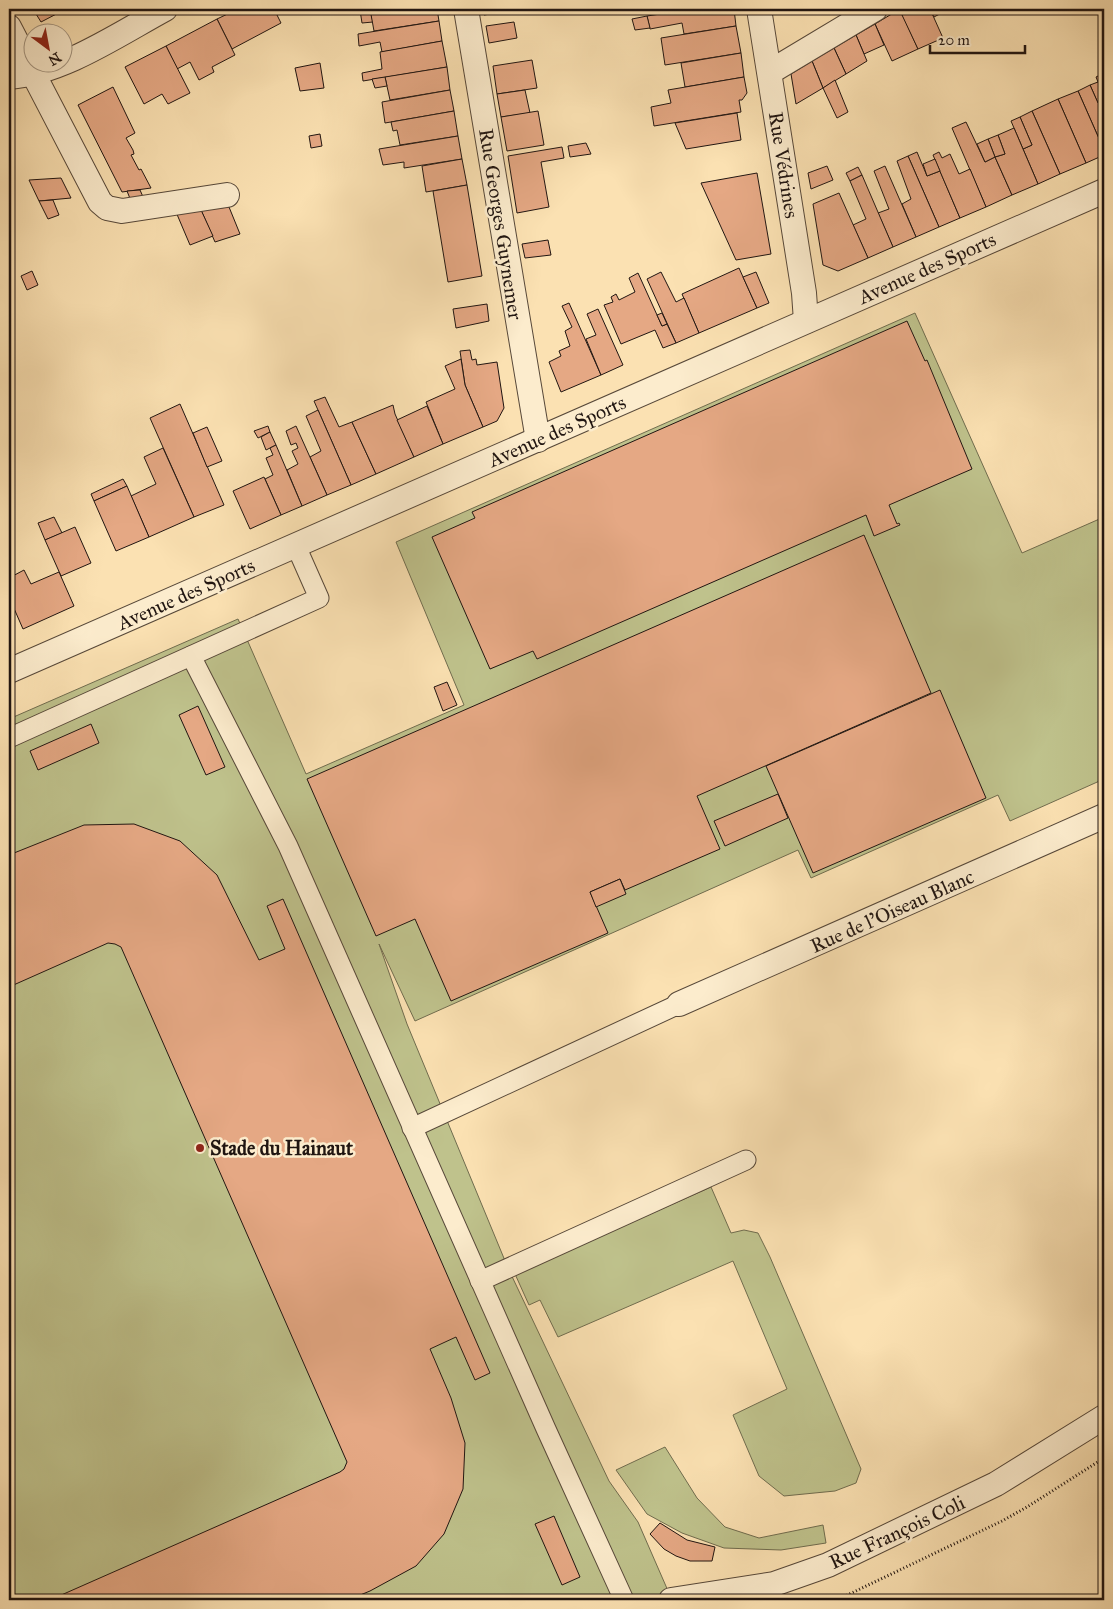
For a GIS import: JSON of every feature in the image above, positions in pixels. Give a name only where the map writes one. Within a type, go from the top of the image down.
[{"type":"street","points":[[9,77],[33,74],[58,65],[165,9]]},
{"type":"street","name":"Rue Georges Guynemer","points":[[466,9],[538,440]]},
{"type":"street","name":"Rue Védrines","points":[[759,9],[804,293],[806,322]]},
{"type":"street","points":[[770,72],[875,9]]},
{"type":"street","points":[[9,28],[100,202],[106,208],[122,211],[227,195]]},
{"type":"street","name":"Avenue des Sports","points":[[9,671],[1104,191]]},
{"type":"street","points":[[9,738],[319,598],[296,546]]},
{"type":"street","points":[[191,656],[288,846],[480,1281],[624,1600]]},
{"type":"street","name":"Rue de l'Oiseau Blanc","points":[[679,1004],[1104,816]]},
{"type":"street","points":[[412,1128],[679,1004]]},
{"type":"street","points":[[480,1281],[746,1160]]},
{"type":"street","name":"Rue François Coli","points":[[670,1600],[774,1584],[828,1565],[996,1484],[1104,1417]]},
{"type":"path","points":[[837,1600],[1002,1521],[1104,1458]]},
{"type":"green space","points":[[915,313],[1022,553],[1104,517],[1104,779],[1010,821],[998,795],[811,878],[798,850],[415,1021],[379,944],[407,1024],[508,1268],[609,1481],[638,1522],[672,1600],[9,1600],[9,719],[238,619],[306,774],[464,705],[396,542]]},
{"type":"green space","points":[[711,1187],[731,1233],[744,1230],[758,1233],[770,1257],[861,1469],[856,1483],[835,1491],[784,1496],[759,1476],[733,1415],[787,1389],[733,1261],[558,1337],[540,1300],[529,1305],[515,1274]]},
{"type":"green space","points":[[665,1447],[697,1498],[725,1527],[759,1538],[823,1525],[826,1543],[781,1550],[724,1548],[682,1533],[647,1514],[616,1470]]},
{"type":"building","points":[[33,9],[66,9],[41,22]]},
{"type":"building","points":[[238,9],[274,9],[281,23],[232,49],[217,19]]},
{"type":"building","points":[[370,9],[373,22],[362,23],[360,10]]},
{"type":"building","points":[[370,9],[437,9],[439,21],[374,31]]},
{"type":"building","points":[[483,9],[515,9],[515,10],[484,15]]},
{"type":"building","points":[[656,9],[694,9],[657,15]]},
{"type":"building","points":[[694,9],[734,9],[736,26],[684,34],[682,23],[650,29],[647,16]]},
{"type":"building","points":[[900,9],[918,49],[892,61],[875,24]]},
{"type":"building","points":[[916,9],[930,9],[943,38],[918,49],[902,15]]},
{"type":"building","points":[[930,9],[949,9],[934,17]]},
{"type":"building","points":[[647,16],[650,28],[635,30],[632,19]]},
{"type":"building","points":[[217,19],[235,55],[212,67],[214,72],[199,80],[190,62],[177,69],[166,46]]},
{"type":"building","points":[[439,21],[442,41],[382,52],[380,42],[359,46],[358,34]]},
{"type":"building","points":[[514,22],[517,38],[489,43],[486,26]]},
{"type":"building","points":[[875,24],[884,45],[864,54],[856,35]]},
{"type":"building","points":[[736,26],[741,53],[665,65],[661,38]]},
{"type":"building","points":[[856,35],[867,61],[846,74],[834,48]]},
{"type":"building","points":[[442,41],[447,67],[363,81],[362,73],[382,69],[380,52]]},
{"type":"building","points":[[166,46],[190,93],[168,104],[162,94],[144,104],[125,67]]},
{"type":"building","points":[[834,48],[846,74],[823,88],[812,61]]},
{"type":"building","points":[[741,53],[744,77],[685,87],[681,63]]},
{"type":"building","points":[[532,60],[537,88],[497,94],[493,66]]},
{"type":"building","points":[[812,61],[823,88],[796,104],[791,74]]},
{"type":"building","points":[[320,63],[324,88],[300,91],[295,68]]},
{"type":"building","points":[[447,67],[450,90],[390,100],[385,77]]},
{"type":"building","points":[[1104,73],[1104,97],[1096,77]]},
{"type":"building","points":[[385,77],[387,86],[375,88],[372,79]]},
{"type":"building","points":[[744,77],[747,93],[742,100],[739,100],[741,112],[654,126],[651,107],[671,103],[668,90]]},
{"type":"building","points":[[835,80],[848,112],[837,118],[823,88]]},
{"type":"building","points":[[1098,82],[1104,100],[1098,103],[1090,85]]},
{"type":"building","points":[[1090,85],[1098,103],[1104,100],[1104,150],[1078,91]]},
{"type":"building","points":[[113,87],[135,133],[126,138],[133,150],[134,154],[131,155],[151,188],[122,192],[78,105]]},
{"type":"building","points":[[450,90],[454,111],[385,123],[382,102]]},
{"type":"building","points":[[525,90],[530,113],[501,117],[497,94]]},
{"type":"building","points":[[1078,91],[1104,150],[1104,155],[1086,163],[1058,99]]},
{"type":"building","points":[[1058,99],[1086,163],[1060,174],[1032,111]]},
{"type":"building","points":[[454,111],[458,136],[400,145],[397,130],[393,131],[391,122]]},
{"type":"building","points":[[538,111],[544,145],[507,151],[501,117]]},
{"type":"building","points":[[1032,111],[1060,174],[1038,184],[1023,149],[1032,145],[1020,117]]},
{"type":"building","points":[[737,113],[741,140],[686,149],[675,123]]},
{"type":"building","points":[[9,117],[13,151],[9,152]]},
{"type":"building","points":[[1020,117],[1032,145],[1023,149],[1011,121]]},
{"type":"building","points":[[966,122],[985,162],[995,157],[1012,195],[986,207],[952,128]]},
{"type":"building","points":[[1014,128],[1038,184],[1012,195],[995,157],[1005,154],[998,135]]},
{"type":"building","points":[[320,134],[322,146],[311,148],[309,136]]},
{"type":"building","points":[[998,135],[1005,154],[995,157],[988,139]]},
{"type":"building","points":[[458,136],[462,159],[404,168],[404,162],[383,165],[379,149]]},
{"type":"building","points":[[988,139],[995,157],[985,162],[977,144]]},
{"type":"building","points":[[586,143],[591,154],[570,157],[568,146]]},
{"type":"building","points":[[562,147],[564,158],[541,162],[549,207],[517,213],[508,156]]},
{"type":"building","points":[[917,152],[927,176],[940,171],[960,218],[939,227],[908,156]]},
{"type":"building","points":[[939,152],[942,158],[950,154],[959,174],[970,169],[986,207],[960,218],[933,155]]},
{"type":"building","points":[[908,156],[939,227],[916,237],[902,204],[911,199],[897,161]]},
{"type":"building","points":[[462,159],[467,185],[426,192],[422,166]]},
{"type":"building","points":[[935,159],[940,171],[927,176],[923,164]]},
{"type":"building","points":[[827,166],[833,180],[811,189],[808,173]]},
{"type":"building","points":[[885,166],[916,237],[893,247],[878,213],[889,209],[874,171]]},
{"type":"building","points":[[858,167],[862,175],[850,181],[846,173]]},
{"type":"building","points":[[757,173],[771,254],[736,260],[701,183]]},
{"type":"building","points":[[862,175],[893,247],[868,258],[853,225],[866,219],[850,181]]},
{"type":"building","points":[[61,178],[71,198],[39,201],[29,180]]},
{"type":"building","points":[[467,185],[482,276],[448,282],[433,191]]},
{"type":"building","points":[[140,190],[144,199],[131,201],[127,191]]},
{"type":"building","points":[[839,193],[868,258],[838,271],[823,265],[813,204]]},
{"type":"building","points":[[53,200],[59,215],[48,219],[39,201]]},
{"type":"building","points":[[229,207],[240,234],[215,242],[201,210]]},
{"type":"building","points":[[201,210],[213,236],[190,245],[176,212]]},
{"type":"building","points":[[548,240],[551,255],[525,258],[522,244]]},
{"type":"building","points":[[739,268],[757,308],[699,333],[682,294]]},
{"type":"building","points":[[32,271],[38,285],[27,290],[21,276]]},
{"type":"building","points":[[661,272],[676,302],[684,298],[699,333],[676,343],[647,279]]},
{"type":"building","points":[[756,272],[769,303],[757,308],[743,277]]},
{"type":"building","points":[[638,273],[662,326],[667,324],[676,343],[663,348],[655,330],[621,344],[604,305],[613,302],[611,297],[616,294],[619,300],[635,292],[629,278]]},
{"type":"building","points":[[569,303],[601,375],[561,392],[549,362],[561,356],[559,351],[570,346],[565,331],[572,327],[562,306]]},
{"type":"building","points":[[487,304],[489,321],[456,328],[453,309]]},
{"type":"building","points":[[598,309],[623,365],[601,375],[586,339],[596,335],[587,314]]},
{"type":"building","points":[[662,313],[667,324],[662,326],[657,315]]},
{"type":"building","points":[[907,321],[925,361],[927,360],[972,469],[889,505],[897,524],[899,523],[900,525],[874,536],[866,515],[537,659],[533,651],[490,669],[432,537],[475,518],[472,512]]},
{"type":"building","points":[[470,350],[472,360],[476,359],[477,365],[497,362],[504,408],[497,421],[483,427],[465,385],[460,351]]},
{"type":"building","points":[[461,359],[465,385],[483,427],[443,444],[426,402],[455,389],[445,366]]},
{"type":"building","points":[[325,397],[339,427],[352,422],[376,474],[351,485],[314,401]]},
{"type":"building","points":[[180,404],[224,505],[194,517],[150,418]]},
{"type":"building","points":[[393,405],[395,414],[414,457],[376,474],[352,422]]},
{"type":"building","points":[[427,406],[443,444],[414,457],[397,420]]},
{"type":"building","points":[[318,410],[351,485],[327,495],[310,457],[321,451],[306,416]]},
{"type":"building","points":[[268,426],[270,432],[258,438],[254,431]]},
{"type":"building","points":[[296,426],[327,495],[302,506],[287,470],[298,464],[292,451],[298,448],[296,443],[291,445],[286,431]]},
{"type":"building","points":[[207,427],[222,461],[207,467],[193,433]]},
{"type":"building","points":[[270,432],[276,445],[266,450],[261,437]]},
{"type":"building","points":[[276,445],[302,506],[281,515],[265,479],[273,475],[266,458],[273,455],[270,448]]},
{"type":"building","points":[[163,448],[194,517],[149,537],[131,496],[156,484],[144,457]]},
{"type":"building","points":[[264,477],[281,515],[250,529],[233,491]]},
{"type":"building","points":[[123,479],[127,486],[94,501],[91,494]]},
{"type":"building","points":[[127,486],[149,537],[116,551],[94,501]]},
{"type":"building","points":[[54,517],[62,533],[45,540],[38,523]]},
{"type":"building","points":[[75,527],[91,563],[61,576],[45,540]]},
{"type":"building","points":[[864,535],[931,693],[697,796],[720,849],[625,890],[620,879],[590,892],[608,933],[451,1001],[415,919],[376,936],[307,779]]},
{"type":"building","points":[[24,570],[31,584],[59,572],[74,606],[23,629],[9,597],[9,578]]},
{"type":"building","points":[[447,682],[457,705],[443,711],[434,687]]},
{"type":"building","points":[[940,690],[986,798],[813,873],[766,766]]},
{"type":"building","points":[[198,706],[225,767],[206,775],[179,715]]},
{"type":"building","points":[[91,724],[99,743],[38,770],[30,751]]},
{"type":"building","points":[[778,794],[788,818],[725,846],[714,821]]},
{"type":"building","points":[[134,824],[180,841],[217,875],[259,960],[285,949],[267,906],[283,899],[490,1373],[475,1380],[456,1337],[430,1349],[451,1398],[465,1443],[463,1489],[444,1534],[416,1566],[370,1591],[348,1600],[50,1600],[340,1472],[344,1469],[347,1462],[121,947],[108,943],[9,987],[9,855],[84,825]]},
{"type":"building","points":[[620,879],[626,894],[596,907],[590,892]]},
{"type":"building","points":[[554,1516],[580,1577],[562,1585],[535,1524]]},
{"type":"building","points":[[660,1523],[687,1540],[715,1547],[712,1561],[690,1561],[664,1549],[650,1534]]},
{"type":"place","name":"Stade du Hainaut","points":[[200,1148]]}]
